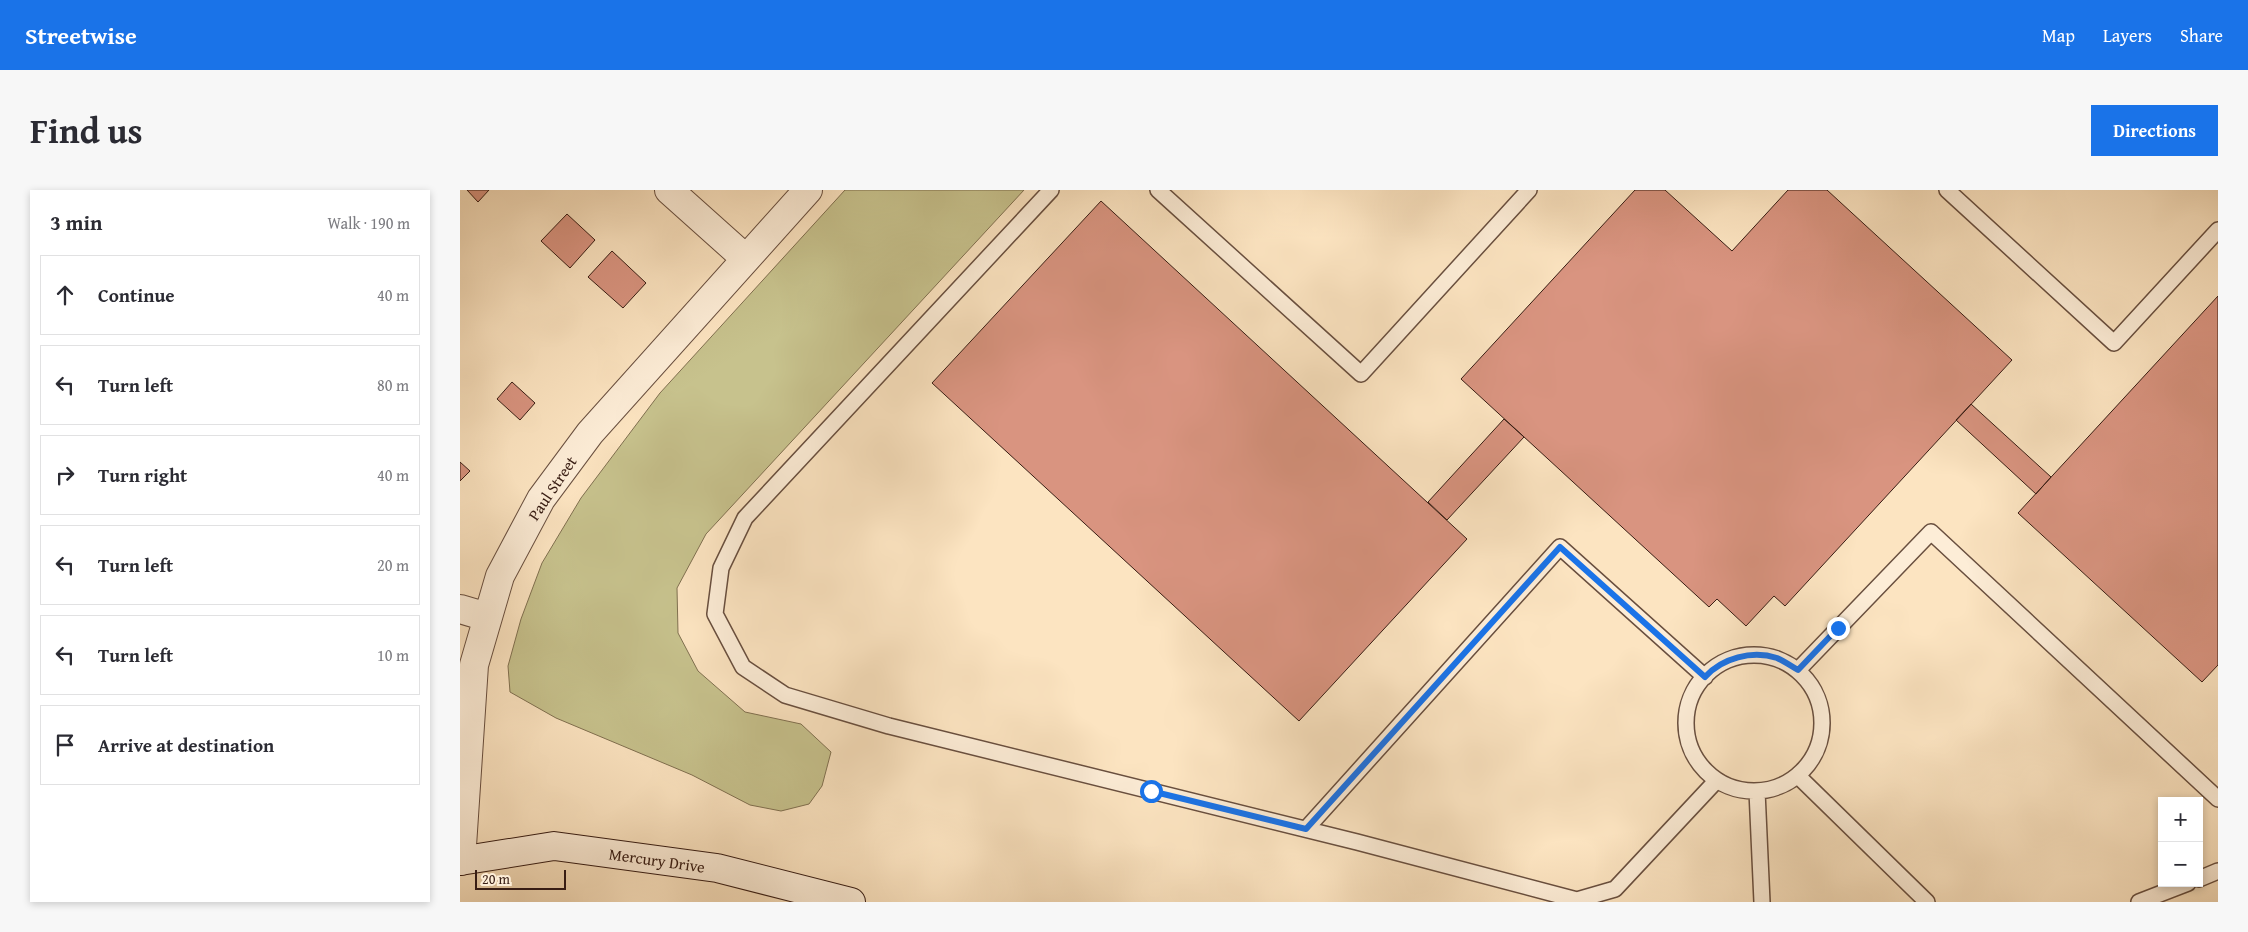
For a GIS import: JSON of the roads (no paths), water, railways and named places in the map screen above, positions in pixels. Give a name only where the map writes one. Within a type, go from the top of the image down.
[{"type":"street","points":[[669,190],[746,260]]},
{"type":"street","name":"Paul Street","points":[[461,861],[474,665],[500,576],[541,499],[590,433],[808,190]]},
{"type":"street","points":[[460,609],[487,617]]},
{"type":"street","name":"Mercury Drive","points":[[461,861],[554,846],[717,868],[844,901]]},
{"type":"lane","points":[[1051,190],[744,518],[720,568],[715,614],[743,667],[784,694],[889,726],[1306,829],[1577,900],[1615,889],[1717,780]]},
{"type":"lane","points":[[1158,190],[1361,374],[1529,190]]},
{"type":"lane","points":[[1946,190],[2114,343],[2218,230]]},
{"type":"lane","points":[[1798,670],[1931,532],[2218,799]]},
{"type":"lane","points":[[1306,829],[1560,547],[1705,677]]},
{"type":"lane","points":[[1754,655],[1777,658],[1798,670],[1812,686],[1821,706],[1823,727],[1818,749],[1807,767],[1790,782],[1770,790],[1749,792],[1728,787],[1708,774],[1693,756],[1686,734],[1687,710],[1695,688],[1710,670],[1731,659],[1754,655]]},
{"type":"lane","points":[[1798,776],[1927,902]]},
{"type":"lane","points":[[1757,791],[1762,902]]},
{"type":"lane","points":[[2203,877],[2218,871]]},
{"type":"lane","points":[[2139,902],[2178,887]]}]
